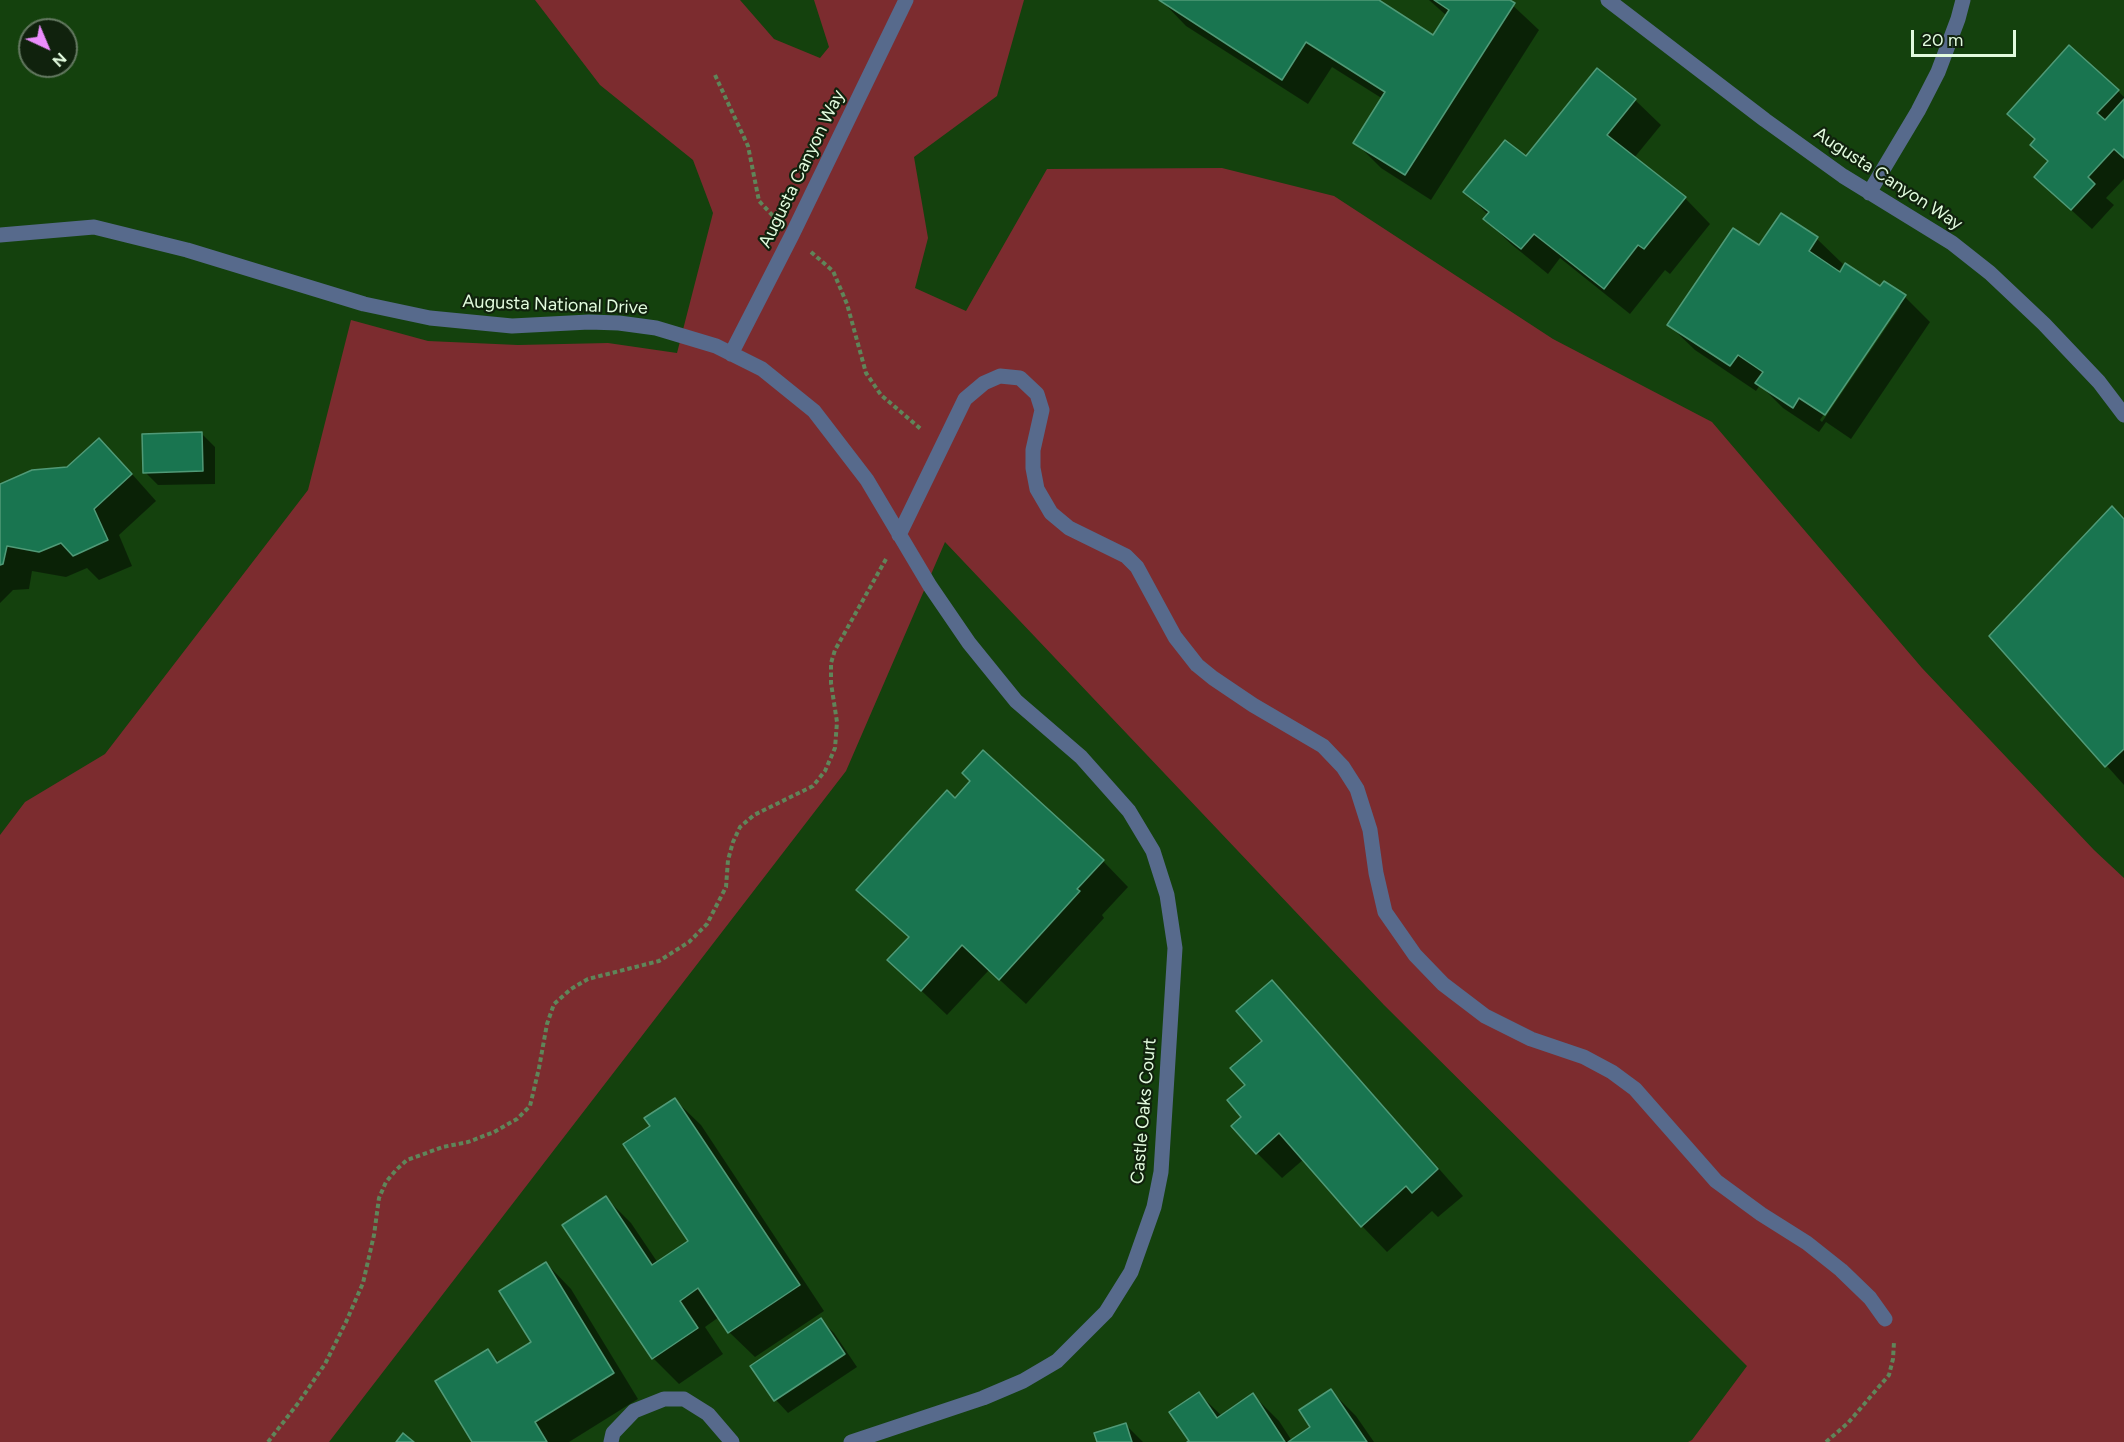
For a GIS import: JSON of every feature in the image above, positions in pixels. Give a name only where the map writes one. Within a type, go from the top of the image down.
[{"type":"street","name":"Augusta Canyon Way","points":[[731,354],[792,235],[906,0]]},
{"type":"street","name":"Augusta Canyon Way","points":[[1608,0],[1765,120],[1869,193],[1952,243],[1990,273],[2044,324],[2099,382],[2124,415]]},
{"type":"street","points":[[1869,193],[1918,111],[1938,72],[1963,0]]},
{"type":"street","name":"Augusta National Drive","points":[[0,235],[94,227],[187,250],[364,304],[430,318],[512,326],[551,323],[619,323],[656,328],[716,346],[762,369],[813,411],[867,480],[943,605],[995,675]]},
{"type":"street","points":[[899,535],[965,399],[984,383],[1000,376],[1020,378],[1037,394],[1042,410],[1033,450],[1033,468],[1037,489],[1051,513],[1069,528],[1126,556],[1137,567],[1176,637],[1197,665],[1254,705],[1323,746],[1343,767],[1357,789],[1370,830],[1376,873],[1385,912],[1415,955],[1443,984],[1485,1016],[1531,1039],[1584,1057],[1612,1072],[1635,1089],[1716,1181],[1761,1214],[1807,1243],[1841,1270],[1870,1298],[1885,1319]]},
{"type":"street","name":"Castle Oaks Court","points":[[851,1442],[983,1398],[1057,1361],[1106,1312],[1131,1272],[1154,1207],[1160,1180],[1175,948],[1167,895],[1153,851],[1129,811],[1081,757],[1016,701],[995,675]]},
{"type":"street","points":[[611,1442],[613,1433],[634,1411],[664,1399],[684,1399],[708,1414],[732,1442]]},
{"type":"path","points":[[715,75],[748,146],[759,201],[792,235],[833,271],[847,304],[866,373],[881,395],[941,447]]},
{"type":"path","points":[[268,1442],[325,1364],[346,1322],[363,1283],[374,1235],[379,1198],[386,1182],[407,1160],[443,1147],[468,1142],[494,1132],[517,1119],[530,1106],[547,1024],[555,1004],[571,989],[588,979],[659,961],[689,942],[707,924],[726,887],[728,860],[740,827],[754,815],[813,786],[825,771],[835,748],[837,722],[831,683],[831,663],[835,650],[899,535]]},
{"type":"path","points":[[1826,1442],[1848,1423],[1889,1375],[1894,1340],[1885,1319]]},
{"type":"shaded area","points":[[535,0],[740,0],[774,39],[820,58],[829,47],[814,0],[1024,0],[997,96],[914,157],[928,238],[915,288],[966,311],[1047,169],[1222,168],[1334,196],[1553,339],[1712,422],[1922,668],[2094,850],[2124,878],[2124,1442],[1688,1442],[1692,1440],[1747,1366],[1384,1005],[945,542],[846,771],[329,1442],[0,1442],[0,835],[25,802],[105,754],[308,490],[351,320],[428,341],[518,345],[608,343],[677,353],[713,213],[693,160],[600,85]]},
{"type":"building","points":[[1159,0],[1379,0],[1433,35],[1449,10],[1434,0],[1510,0],[1515,3],[1405,175],[1353,143],[1385,92],[1306,42],[1282,80]]},
{"type":"building","points":[[2069,45],[2119,90],[2097,113],[2105,120],[2124,99],[2124,158],[2114,149],[2088,177],[2095,184],[2071,210],[2034,177],[2048,161],[2030,145],[2035,139],[2007,114]]},
{"type":"building","points":[[1597,68],[1636,99],[1607,135],[1686,197],[1644,249],[1638,245],[1604,289],[1534,234],[1521,249],[1483,219],[1489,212],[1463,192],[1505,140],[1526,156]]},
{"type":"building","points":[[1781,213],[1818,237],[1809,251],[1840,272],[1845,263],[1880,286],[1884,281],[1906,295],[1825,415],[1799,398],[1793,408],[1755,383],[1763,372],[1738,355],[1730,366],[1667,325],[1733,228],[1759,245]]},
{"type":"building","points":[[202,432],[203,471],[143,473],[142,434]]},
{"type":"building","points":[[99,438],[132,474],[94,509],[108,540],[73,556],[61,543],[39,552],[7,546],[3,564],[0,565],[0,484],[32,470],[67,467]]},
{"type":"building","points":[[2112,506],[2124,519],[2124,749],[2105,767],[1989,636]]},
{"type":"building","points":[[983,750],[1104,860],[1077,889],[1080,891],[999,980],[962,945],[921,991],[887,960],[909,937],[856,890],[947,790],[955,798],[970,781],[962,773]]},
{"type":"building","points":[[1272,980],[1438,1169],[1412,1193],[1406,1186],[1361,1227],[1279,1133],[1256,1154],[1231,1126],[1241,1117],[1227,1100],[1245,1085],[1230,1068],[1262,1041],[1236,1011]]},
{"type":"building","points":[[675,1098],[800,1285],[728,1333],[698,1288],[680,1301],[698,1328],[652,1359],[562,1225],[606,1196],[652,1265],[688,1241],[623,1144],[650,1126],[644,1118]]},
{"type":"building","points":[[546,1262],[614,1373],[535,1422],[547,1442],[472,1442],[435,1381],[488,1349],[497,1363],[531,1342],[499,1291]]},
{"type":"building","points":[[821,1318],[845,1354],[774,1401],[750,1366]]},
{"type":"building","points":[[1331,1389],[1367,1442],[1288,1442],[1310,1427],[1299,1410]]},
{"type":"building","points":[[1199,1392],[1217,1418],[1253,1393],[1285,1442],[1187,1442],[1189,1441],[1169,1412]]},
{"type":"building","points":[[1126,1423],[1132,1442],[1097,1442],[1094,1433]]},
{"type":"building","points":[[403,1433],[414,1442],[396,1442]]}]
